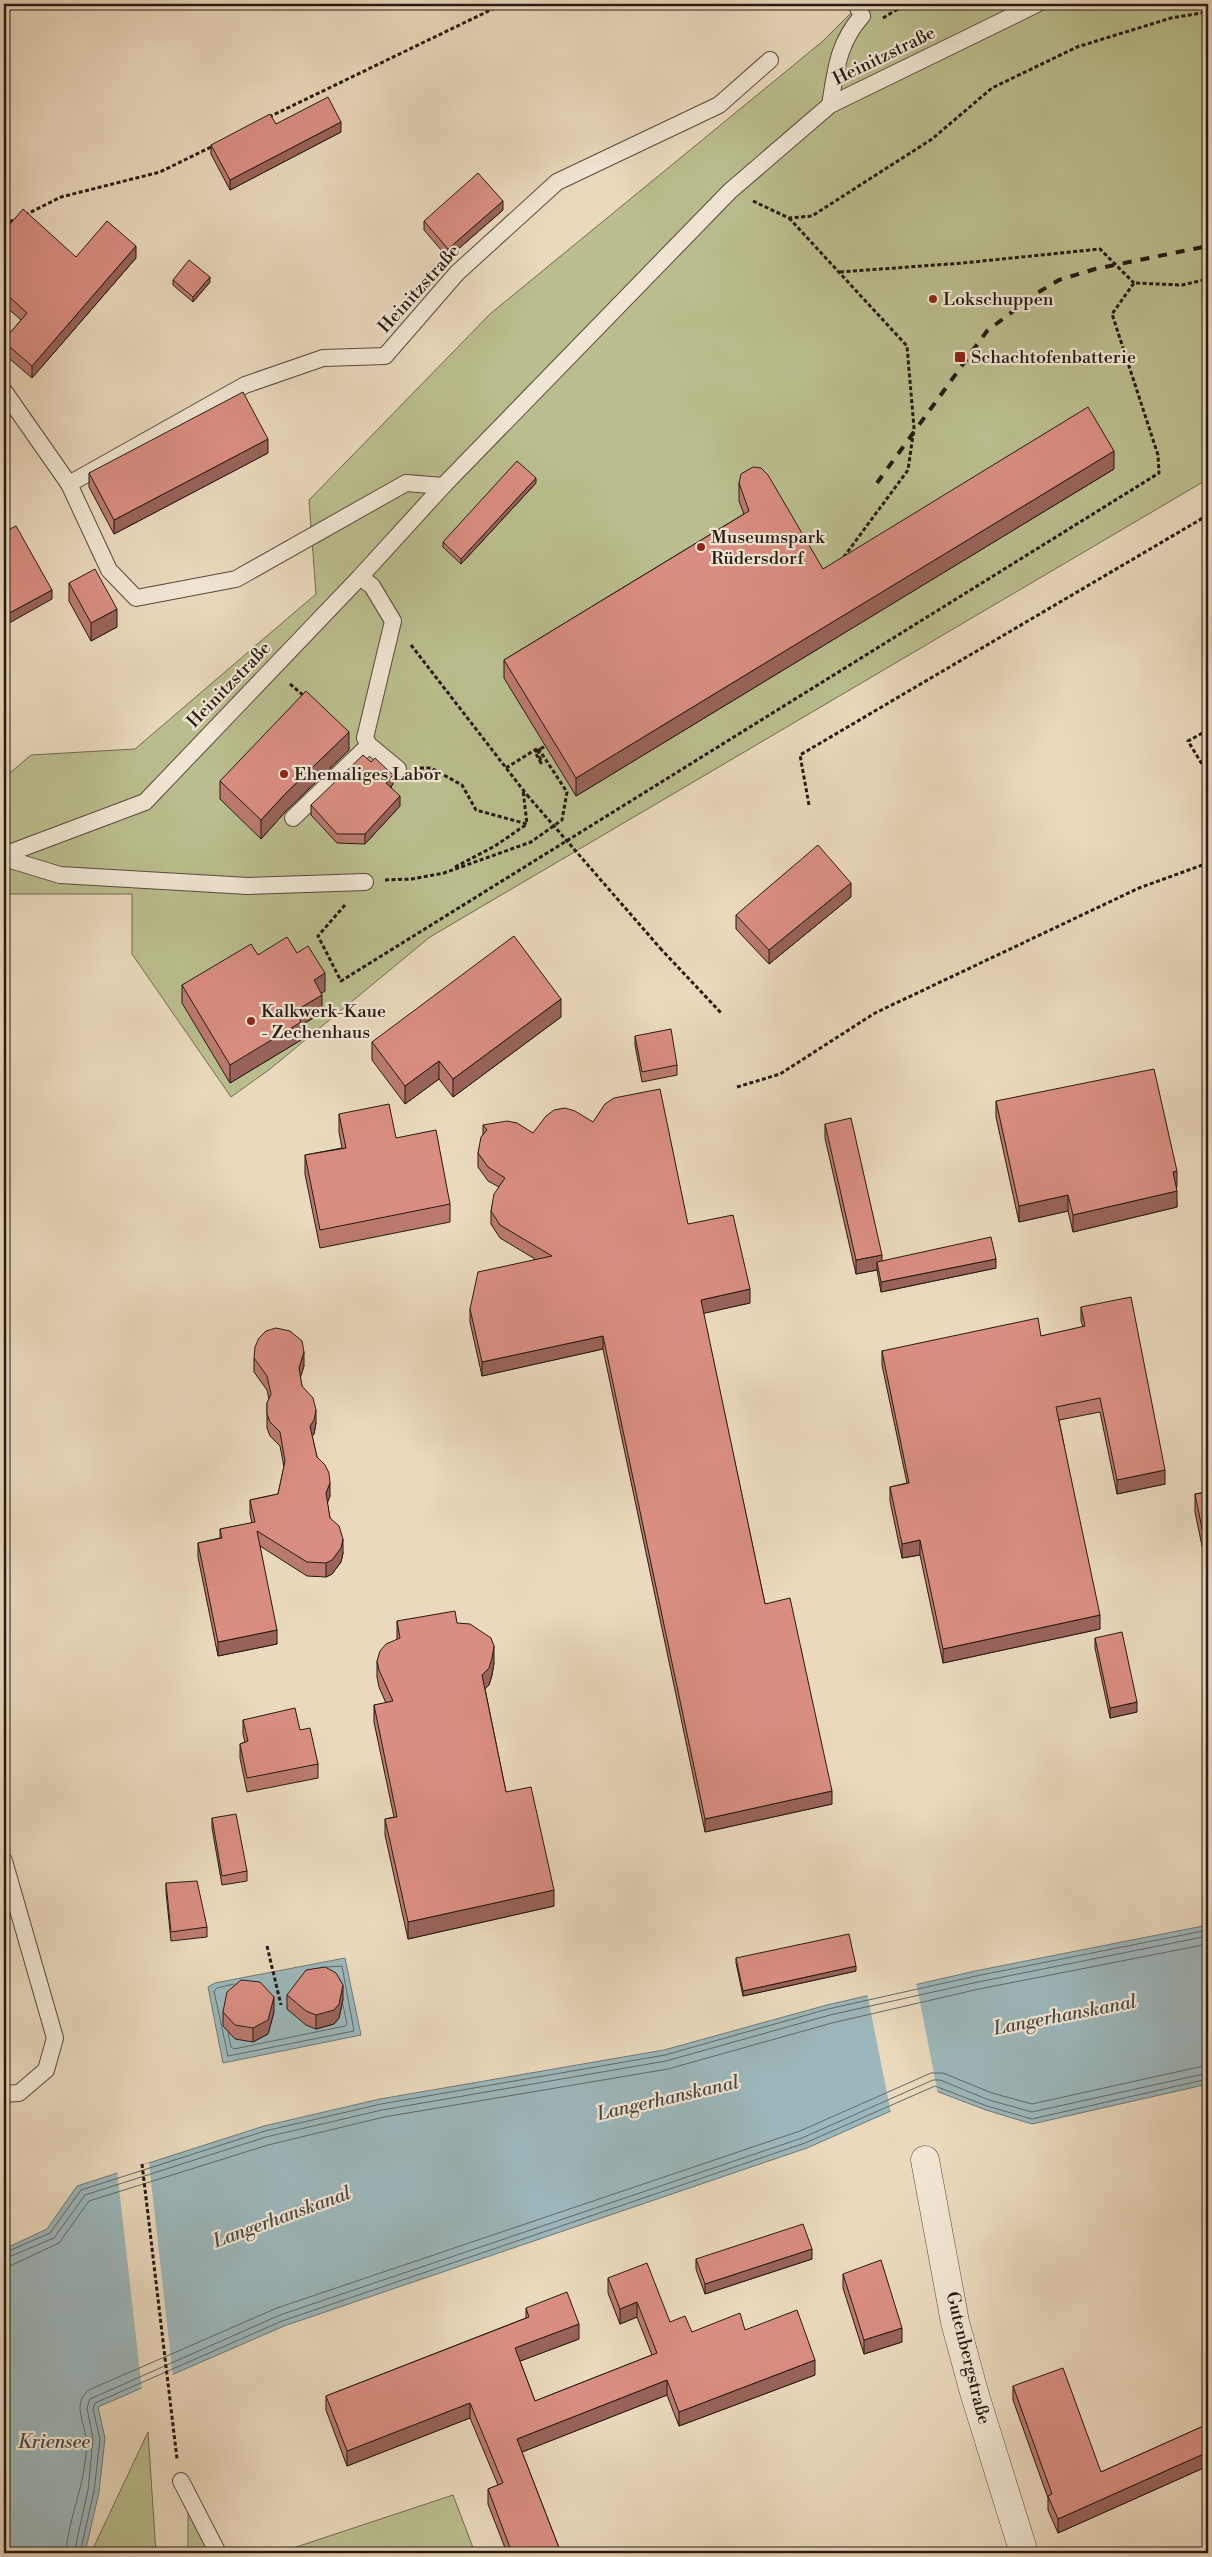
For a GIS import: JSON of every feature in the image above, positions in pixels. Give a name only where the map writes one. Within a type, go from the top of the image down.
[{"type":"street","name":"Gutenbergstraße","points":[[925,2160],[955,2322],[974,2392],[1024,2553]]},
{"type":"lane","name":"Heinitzstraße","points":[[830,104],[839,56],[848,32],[862,16],[856,4]]},
{"type":"lane","name":"Heinitzstraße","points":[[4,857],[145,802],[360,577],[444,486],[730,190],[830,104],[1037,4]]},
{"type":"lane","name":"Heinitzstraße","points":[[69,484],[245,385],[323,358],[385,356],[457,273],[557,182],[719,105],[770,60]]},
{"type":"lane","points":[[4,391],[69,484],[109,570],[136,598],[236,579],[406,483],[444,486]]},
{"type":"lane","points":[[360,577],[372,586],[393,621],[365,738],[369,745],[398,769]]},
{"type":"lane","points":[[293,818],[369,745]]},
{"type":"lane","points":[[4,857],[60,876],[248,886],[365,882]]},
{"type":"lane","points":[[4,1861],[55,2038],[46,2070],[19,2093],[4,2094]]},
{"type":"lane","points":[[182,2481],[218,2553]]},
{"type":"path","points":[[263,120],[503,4]]},
{"type":"path","points":[[789,218],[812,216],[932,139],[992,88],[1077,46],[1171,18],[1208,12]]},
{"type":"path","points":[[4,225],[61,197],[160,172],[220,142]]},
{"type":"path","points":[[730,190],[789,218],[907,346],[914,428],[908,470],[841,561]]},
{"type":"path","points":[[840,272],[963,263],[1100,249],[1134,283],[1182,285],[1208,278]]},
{"type":"path","points":[[538,748],[567,792],[562,820],[531,842],[444,872],[412,879],[365,882],[318,936],[341,981],[1159,473],[1158,455],[1112,314],[1134,283]]},
{"type":"path","points":[[809,805],[800,755],[1208,515]]},
{"type":"path","points":[[393,621],[527,795],[683,973],[722,1014]]},
{"type":"path","points":[[272,669],[308,700]]},
{"type":"path","points":[[1208,730],[1188,741],[1208,774]]},
{"type":"path","points":[[538,748],[541,763],[535,752],[552,742]]},
{"type":"path","points":[[506,768],[538,748]]},
{"type":"path","points":[[398,769],[431,768],[462,786],[476,810],[528,824]]},
{"type":"path","points":[[523,790],[528,824]]},
{"type":"path","points":[[444,872],[495,846],[528,824]]},
{"type":"path","points":[[737,1087],[780,1074],[875,1013],[1139,888],[1208,863]]},
{"type":"path","points":[[267,1946],[282,2005]]},
{"type":"path","points":[[142,2164],[171,2422],[182,2481]]},
{"type":"green space","name":"Museumspark Rüdersdorf","points":[[860,4],[1208,4],[1208,479],[430,937],[270,1069],[231,1097],[132,954],[132,894],[9,894],[4,900],[4,778],[31,755],[135,749],[316,594],[309,500],[490,314],[823,41]]},
{"type":"green space","points":[[148,2432],[156,2553],[91,2553]]},
{"type":"green space","points":[[453,2495],[475,2553],[278,2553]]},
{"type":"green space","points":[[188,2505],[219,2553],[188,2553]]},
{"type":"water","points":[[1208,1925],[1208,2084],[1032,2124],[986,2110],[936,2091],[807,2148],[284,2326],[98,2407],[105,2438],[99,2492],[85,2553],[4,2553],[4,2249],[47,2229],[77,2186],[264,2126],[380,2099],[664,2050],[827,2005],[975,1971]]},
{"type":"water","points":[[345,1958],[361,2035],[223,2063],[208,1987],[215,1983]]},
{"type":"pier","points":[[916,1982],[938,2094],[891,2113],[867,1993]]},
{"type":"pier","points":[[149,2163],[173,2377],[142,2390],[117,2170]]},
{"type":"building","points":[[328,97],[341,122],[230,180],[211,145],[270,114],[276,124]]},
{"type":"building","points":[[478,173],[503,201],[448,249],[424,221]]},
{"type":"building","points":[[23,209],[76,257],[107,221],[136,246],[32,366],[4,342],[27,313],[4,292],[4,231]]},
{"type":"building","points":[[189,260],[210,277],[193,297],[173,280]]},
{"type":"building","points":[[243,392],[268,439],[114,520],[89,473]]},
{"type":"building","points":[[1088,407],[1114,451],[576,778],[504,660],[749,511],[739,483],[741,474],[753,467],[761,468],[768,475],[823,569]]},
{"type":"building","points":[[517,461],[536,478],[461,559],[443,542]]},
{"type":"building","points":[[16,526],[52,590],[4,616],[4,532]]},
{"type":"building","points":[[95,569],[117,609],[91,623],[69,583]]},
{"type":"building","name":"Ehemaliges Labor","points":[[306,691],[349,732],[261,820],[220,781]]},
{"type":"building","points":[[363,755],[371,762],[375,758],[393,775],[386,783],[400,796],[365,834],[337,834],[311,805]]},
{"type":"building","points":[[818,845],[851,883],[769,950],[736,915]]},
{"type":"building","points":[[514,936],[561,999],[453,1079],[439,1061],[405,1086],[372,1042]]},
{"type":"building","name":"Kalkwerk-Kaue - Zechenhaus","points":[[287,937],[297,953],[308,946],[325,973],[314,980],[322,995],[295,1011],[301,1022],[230,1065],[182,985],[251,944],[258,955]]},
{"type":"building","points":[[671,1029],[677,1065],[642,1072],[635,1036]]},
{"type":"building","points":[[1154,1069],[1177,1171],[1173,1172],[1177,1191],[1073,1215],[1068,1195],[1019,1206],[996,1101]]},
{"type":"building","points":[[660,1089],[688,1224],[733,1215],[750,1289],[701,1300],[765,1604],[790,1598],[832,1791],[705,1819],[603,1336],[482,1362],[470,1309],[478,1272],[552,1256],[500,1225],[491,1211],[494,1194],[505,1178],[488,1167],[478,1153],[481,1137],[487,1130],[483,1125],[507,1121],[517,1123],[533,1133],[546,1116],[554,1110],[565,1108],[575,1111],[593,1122],[605,1104],[614,1098]]},
{"type":"building","points":[[389,1104],[396,1138],[436,1130],[450,1204],[320,1230],[305,1155],[346,1148],[339,1114]]},
{"type":"building","points":[[851,1118],[882,1255],[856,1260],[825,1124]]},
{"type":"building","points":[[991,1237],[996,1259],[881,1282],[877,1262]]},
{"type":"building","points":[[1131,1297],[1165,1470],[1117,1480],[1100,1398],[1056,1407],[1100,1615],[943,1649],[920,1540],[902,1544],[890,1487],[909,1483],[882,1351],[1038,1318],[1041,1336],[1085,1326],[1081,1307]]},
{"type":"building","points":[[276,1328],[290,1331],[302,1341],[304,1352],[299,1368],[302,1386],[313,1398],[316,1410],[314,1420],[310,1426],[317,1457],[325,1465],[329,1473],[330,1483],[326,1493],[330,1518],[339,1526],[343,1539],[341,1548],[332,1560],[326,1563],[307,1562],[257,1531],[277,1630],[218,1642],[198,1543],[222,1538],[220,1529],[255,1522],[250,1500],[278,1494],[285,1461],[280,1432],[270,1422],[267,1414],[267,1403],[271,1394],[267,1376],[254,1358],[255,1347],[259,1338],[266,1331]]},
{"type":"building","points":[[1208,1492],[1208,1558],[1195,1494]]},
{"type":"building","points":[[455,1611],[457,1623],[470,1624],[491,1638],[494,1646],[489,1668],[482,1675],[506,1792],[531,1787],[554,1890],[408,1922],[385,1819],[397,1817],[374,1705],[393,1701],[377,1661],[380,1651],[386,1644],[400,1638],[397,1621]]},
{"type":"building","points":[[1122,1632],[1137,1702],[1110,1708],[1095,1638]]},
{"type":"building","points":[[295,1708],[300,1730],[310,1728],[318,1764],[247,1778],[240,1744],[248,1741],[243,1720]]},
{"type":"building","points":[[236,1814],[247,1871],[222,1876],[212,1818]]},
{"type":"building","points":[[197,1881],[207,1927],[171,1932],[166,1883]]},
{"type":"building","points":[[849,1934],[856,1966],[743,1991],[736,1958]]},
{"type":"building","points":[[325,1967],[336,1973],[343,1985],[339,2004],[334,2010],[316,2015],[306,2011],[287,1995],[306,1970]]},
{"type":"building","points":[[241,1980],[260,1982],[274,1997],[268,2020],[253,2028],[235,2025],[223,2012],[227,1992]]},
{"type":"building","points":[[803,2224],[812,2249],[705,2284],[696,2259]]},
{"type":"building","points":[[881,2260],[902,2328],[864,2340],[843,2274]]},
{"type":"building","points":[[647,2263],[670,2322],[685,2316],[692,2332],[740,2313],[745,2330],[797,2310],[815,2360],[679,2412],[667,2380],[517,2439],[561,2553],[512,2553],[488,2489],[503,2483],[470,2403],[347,2451],[326,2396],[529,2317],[526,2308],[567,2292],[579,2324],[515,2348],[535,2401],[657,2353],[637,2302],[620,2309],[608,2278]]},
{"type":"building","points":[[1063,2368],[1101,2472],[1208,2424],[1208,2452],[1058,2519],[1048,2496],[1052,2494],[1013,2386]]},
{"type":"railway","points":[[877,483],[987,331],[1037,293],[1059,280],[1095,269],[1208,246]]},
{"type":"place","name":"Lokschuppen","points":[[933,299]]},
{"type":"place","name":"Schachtofenbatterie","points":[[960,357]]},
{"type":"place","name":"Museumspark Rüdersdorf","points":[[701,547]]},
{"type":"place","name":"Ehemaliges Labor","points":[[284,774]]},
{"type":"place","name":"Kalkwerk-Kaue - Zechenhaus","points":[[251,1021]]},
{"type":"water label","name":"Langerhanskanal","points":[[1065,2015]]},
{"type":"water label","name":"Langerhanskanal","points":[[668,2098]]},
{"type":"water label","name":"Langerhanskanal","points":[[282,2217]]},
{"type":"water label","name":"Kriensee","points":[[54,2442]]}]
